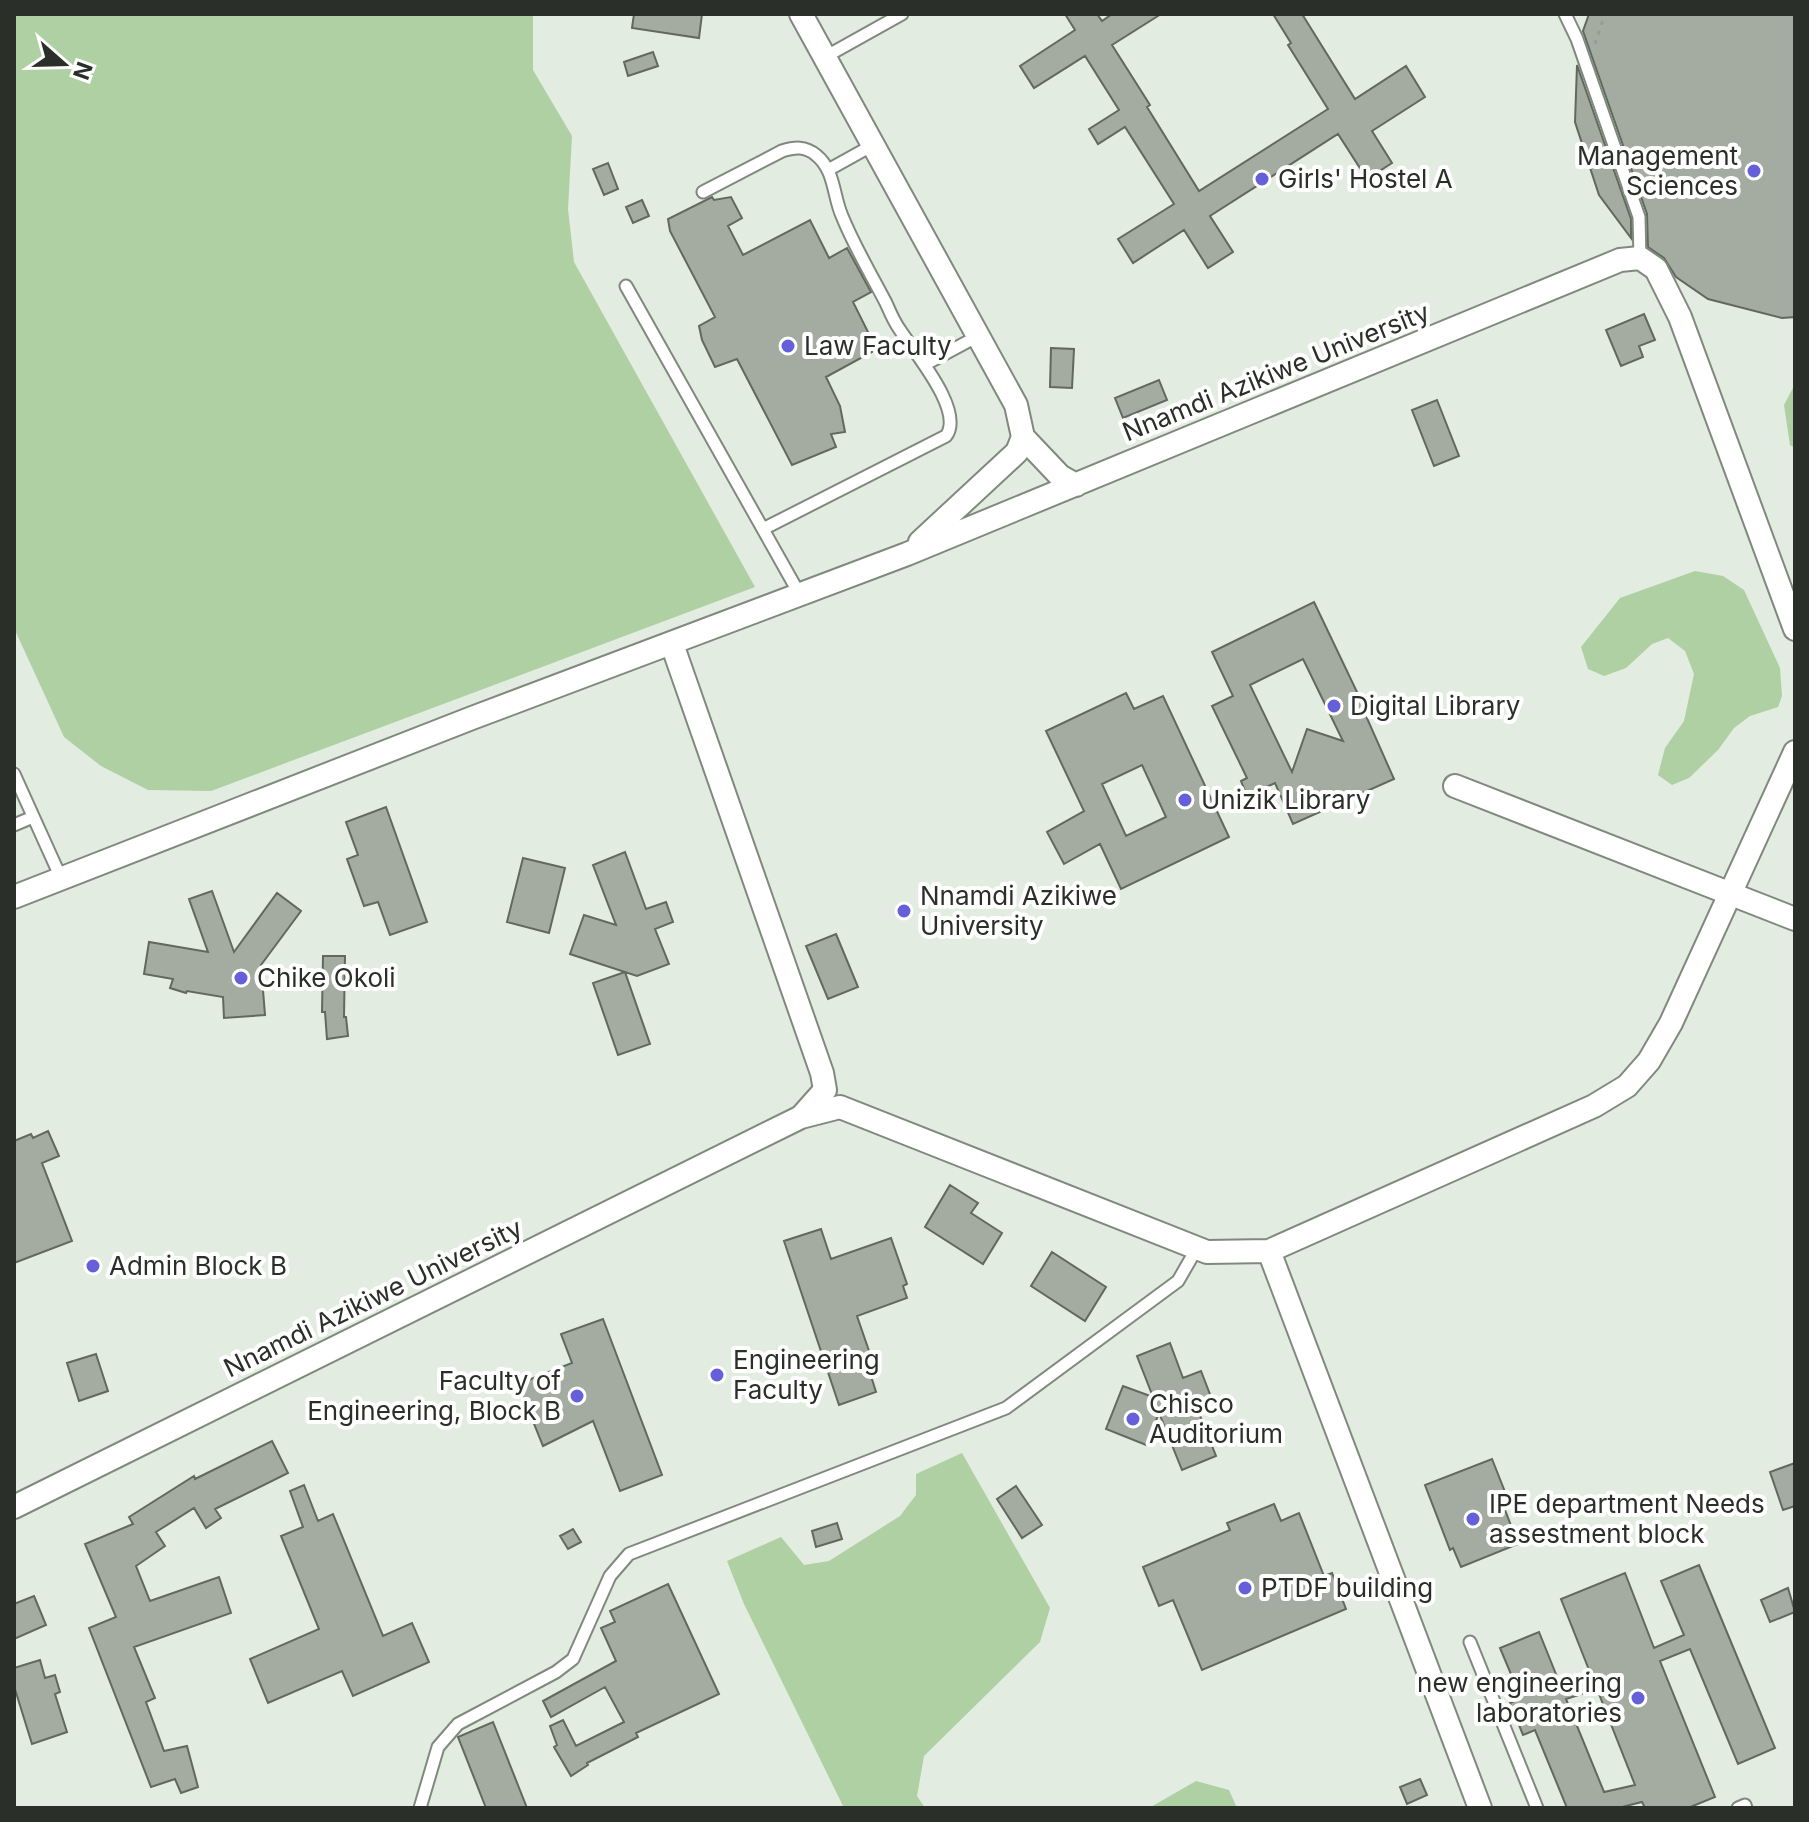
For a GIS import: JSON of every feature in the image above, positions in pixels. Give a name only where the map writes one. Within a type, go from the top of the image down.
[{"type":"street","points":[[801,14],[1016,405],[1023,437],[1060,476],[1076,485]]},
{"type":"street","points":[[1640,258],[1656,269],[1680,317],[1795,629]]},
{"type":"street","name":"Nnamdi Azikiwe University","points":[[14,897],[472,718],[907,554],[1620,260],[1640,258]]},
{"type":"street","points":[[907,554],[1017,452],[1023,437]]},
{"type":"street","points":[[672,644],[818,1056],[825,1090],[840,1107],[1207,1252],[1269,1251],[1594,1106],[1627,1086],[1649,1061],[1671,1023],[1795,752]]},
{"type":"street","points":[[1455,786],[1795,919]]},
{"type":"street","name":"Nnamdi Azikiwe University","points":[[801,1117],[825,1090]]},
{"type":"street","name":"Nnamdi Azikiwe University","points":[[14,1507],[801,1117],[840,1107]]},
{"type":"street","points":[[1269,1251],[1480,1808]]},
{"type":"lane","points":[[825,57],[902,14]]},
{"type":"lane","points":[[1565,14],[1586,64],[1639,217],[1640,258]]},
{"type":"lane","points":[[828,170],[873,145]]},
{"type":"lane","points":[[703,192],[794,147],[807,149],[816,155],[828,170],[841,215],[898,328],[926,364],[951,417],[950,431],[946,436],[763,529]]},
{"type":"lane","points":[[626,286],[800,595]]},
{"type":"lane","points":[[926,364],[978,336]]},
{"type":"lane","points":[[14,774],[61,878]]},
{"type":"lane","points":[[14,825],[33,817]]},
{"type":"lane","points":[[420,1808],[438,1747],[458,1724],[556,1672],[573,1659],[610,1576],[629,1554],[1006,1408],[1178,1281],[1197,1248]]},
{"type":"lane","points":[[1470,1642],[1537,1808]]},
{"type":"lane","points":[[1738,1808],[1745,1805],[1746,1808]]},
{"type":"path","points":[[1586,64],[1601,33],[1605,14]]},
{"type":"green space","points":[[14,14],[533,14],[533,70],[572,136],[568,209],[574,262],[755,587],[211,791],[148,790],[101,766],[64,737],[14,628]]},
{"type":"green space","points":[[1795,384],[1795,448],[1790,445],[1784,405]]},
{"type":"green space","points":[[1695,571],[1723,576],[1744,590],[1780,668],[1782,696],[1778,707],[1750,716],[1734,728],[1718,750],[1689,778],[1672,785],[1658,775],[1665,748],[1684,721],[1694,674],[1685,651],[1668,638],[1652,644],[1626,668],[1604,676],[1588,669],[1581,647],[1620,598]]},
{"type":"green space","points":[[962,1453],[1050,1608],[1040,1642],[924,1756],[917,1796],[925,1808],[844,1808],[744,1604],[727,1561],[781,1537],[804,1565],[829,1561],[900,1516],[916,1495],[916,1474]]},
{"type":"green space","points":[[1196,1781],[1229,1790],[1237,1808],[1149,1808]]},
{"type":"building","points":[[634,14],[702,14],[699,38],[632,28]]},
{"type":"building","points":[[1065,14],[1097,14],[1102,21],[1112,14],[1161,14],[1112,45],[1199,191],[1328,109],[1288,45],[1291,43],[1273,14],[1302,14],[1355,99],[1406,66],[1425,97],[1372,131],[1392,163],[1367,179],[1338,134],[1210,216],[1233,252],[1208,268],[1184,230],[1133,263],[1118,239],[1174,204],[1125,127],[1098,144],[1089,129],[1119,110],[1085,56],[1034,88],[1020,66],[1075,30]]},
{"type":"building","points":[[1589,14],[1795,14],[1795,317],[1782,318],[1708,299],[1676,277],[1664,258],[1648,247],[1647,214],[1583,31]]},
{"type":"building","points":[[653,52],[658,66],[628,76],[624,62]]},
{"type":"building","points":[[1577,65],[1631,219],[1631,238],[1599,195],[1575,122]]},
{"type":"building","points":[[608,163],[618,189],[604,195],[593,169]]},
{"type":"building","points":[[712,197],[714,200],[731,197],[742,218],[728,226],[743,255],[810,220],[829,258],[847,248],[871,292],[853,302],[869,334],[872,352],[826,377],[840,406],[845,432],[831,434],[836,447],[792,465],[737,359],[715,367],[702,340],[699,326],[715,317],[670,231],[668,219]]},
{"type":"building","points":[[642,200],[649,216],[633,223],[626,207]]},
{"type":"building","points":[[1644,314],[1655,340],[1639,346],[1643,357],[1621,366],[1606,330]]},
{"type":"building","points":[[1051,348],[1074,349],[1072,388],[1050,387]]},
{"type":"building","points":[[1159,380],[1167,400],[1123,418],[1115,398]]},
{"type":"building","points":[[1437,400],[1459,456],[1434,466],[1412,410]]},
{"type":"building","points":[[1314,602],[1368,715],[1394,779],[1293,824],[1275,783],[1247,796],[1241,781],[1247,778],[1212,706],[1233,696],[1212,652]],"holes":[[[1303,659],[1343,741],[1307,729],[1292,772],[1250,685]]]},
{"type":"building","name":"Unizik Library","points":[[1126,693],[1134,709],[1163,696],[1229,837],[1121,889],[1100,844],[1064,864],[1047,832],[1084,811],[1046,731]],"holes":[[[1142,765],[1166,817],[1126,836],[1102,784]]]},
{"type":"building","points":[[386,807],[427,922],[390,935],[378,902],[364,906],[347,859],[358,855],[346,822]]},
{"type":"building","points":[[625,852],[646,909],[666,902],[673,922],[655,929],[669,964],[637,976],[570,954],[584,915],[616,925],[593,865]]},
{"type":"building","points":[[523,858],[565,868],[549,933],[507,922]]},
{"type":"building","points":[[212,891],[234,952],[277,893],[301,911],[261,965],[265,1015],[224,1018],[223,997],[186,993],[170,988],[173,979],[144,974],[149,942],[208,952],[189,899]]},
{"type":"building","points":[[836,934],[858,987],[828,999],[806,946]]},
{"type":"building","points":[[323,956],[345,956],[344,1017],[348,1036],[327,1039],[325,1012],[322,1012]]},
{"type":"building","points":[[625,972],[650,1044],[618,1055],[593,983]]},
{"type":"building","points":[[48,1131],[59,1156],[42,1163],[72,1241],[14,1263],[14,1141],[31,1134],[33,1138]]},
{"type":"building","points":[[950,1185],[978,1203],[971,1213],[1002,1233],[983,1264],[925,1227]]},
{"type":"building","points":[[821,1229],[831,1259],[891,1238],[907,1284],[903,1286],[907,1298],[857,1316],[877,1374],[871,1376],[876,1392],[839,1405],[784,1241]]},
{"type":"building","points":[[1052,1252],[1106,1287],[1085,1321],[1031,1286]]},
{"type":"building","name":"Faculty of Engineering, Block B","points":[[603,1319],[662,1475],[620,1491],[593,1421],[543,1446],[518,1384],[572,1363],[561,1334]]},
{"type":"building","points":[[1170,1343],[1183,1378],[1201,1371],[1211,1397],[1195,1403],[1216,1456],[1182,1470],[1159,1413],[1146,1445],[1106,1429],[1123,1386],[1153,1397],[1137,1356]]},
{"type":"building","points":[[96,1354],[108,1391],[79,1401],[67,1363]]},
{"type":"building","points":[[272,1441],[288,1473],[215,1509],[221,1518],[206,1528],[194,1508],[156,1532],[165,1546],[136,1566],[150,1601],[219,1577],[231,1613],[134,1647],[155,1698],[146,1702],[164,1751],[187,1746],[198,1787],[181,1793],[175,1779],[151,1787],[89,1628],[116,1617],[85,1544],[133,1524],[129,1517],[194,1476],[195,1479]]},
{"type":"building","name":"IPE department Needs assestment block","points":[[1492,1459],[1505,1492],[1499,1494],[1518,1544],[1461,1567],[1453,1548],[1450,1550],[1425,1485]]},
{"type":"building","points":[[1795,1463],[1795,1506],[1783,1510],[1770,1472]]},
{"type":"building","points":[[304,1485],[318,1521],[333,1514],[383,1636],[412,1623],[429,1662],[353,1696],[342,1671],[268,1703],[250,1659],[319,1629],[281,1536],[303,1527],[290,1491]]},
{"type":"building","points":[[1016,1486],[1042,1525],[1022,1538],[997,1499]]},
{"type":"building","name":"PTDF building","points":[[1274,1504],[1281,1521],[1299,1513],[1324,1576],[1332,1573],[1346,1609],[1202,1670],[1173,1600],[1159,1606],[1143,1567],[1230,1530],[1227,1523]]},
{"type":"building","points":[[837,1523],[842,1539],[816,1547],[812,1531]]},
{"type":"building","points":[[573,1529],[581,1542],[568,1549],[560,1536]]},
{"type":"building","points":[[1699,1565],[1775,1748],[1738,1764],[1690,1649],[1660,1661],[1715,1797],[1688,1808],[1645,1808],[1642,1802],[1618,1808],[1567,1808],[1535,1730],[1523,1735],[1510,1703],[1521,1698],[1500,1648],[1539,1632],[1560,1684],[1591,1675],[1561,1599],[1625,1573],[1654,1648],[1684,1635],[1661,1581]],"holes":[[[1597,1689],[1635,1785],[1604,1792],[1566,1699]]]},
{"type":"building","points":[[668,1584],[719,1694],[636,1733],[638,1737],[587,1763],[571,1776],[554,1747],[557,1745],[550,1726],[563,1720],[576,1746],[624,1722],[605,1687],[551,1717],[543,1701],[616,1661],[601,1628],[615,1622],[610,1611]]},
{"type":"building","points":[[1788,1588],[1795,1612],[1770,1622],[1761,1600]]},
{"type":"building","points":[[34,1596],[46,1625],[14,1639],[14,1604]]},
{"type":"building","points":[[40,1660],[45,1678],[55,1675],[60,1692],[55,1694],[67,1732],[32,1744],[14,1686],[14,1668]]},
{"type":"building","points":[[493,1722],[527,1808],[486,1808],[458,1737]]},
{"type":"building","points":[[1420,1779],[1427,1795],[1407,1804],[1400,1787]]},
{"type":"place","name":"Management Sciences","points":[[1754,171]]},
{"type":"place","name":"Girls' Hostel A","points":[[1262,179]]},
{"type":"place","name":"Law Faculty","points":[[788,346]]},
{"type":"place","name":"Digital Library","points":[[1334,706]]},
{"type":"place","name":"Unizik Library","points":[[1185,800]]},
{"type":"place","name":"Nnamdi Azikiwe University","points":[[904,911]]},
{"type":"place","name":"Chike Okoli","points":[[241,978]]},
{"type":"place","name":"Admin Block B","points":[[93,1266]]},
{"type":"place","name":"Engineering Faculty","points":[[717,1375]]},
{"type":"place","name":"Faculty of Engineering, Block B","points":[[577,1396]]},
{"type":"place","name":"Chisco Auditorium","points":[[1133,1419]]},
{"type":"place","name":"IPE department Needs assestment block","points":[[1473,1519]]},
{"type":"place","name":"PTDF building","points":[[1245,1588]]},
{"type":"place","name":"new engineering laboratories","points":[[1638,1698]]}]
